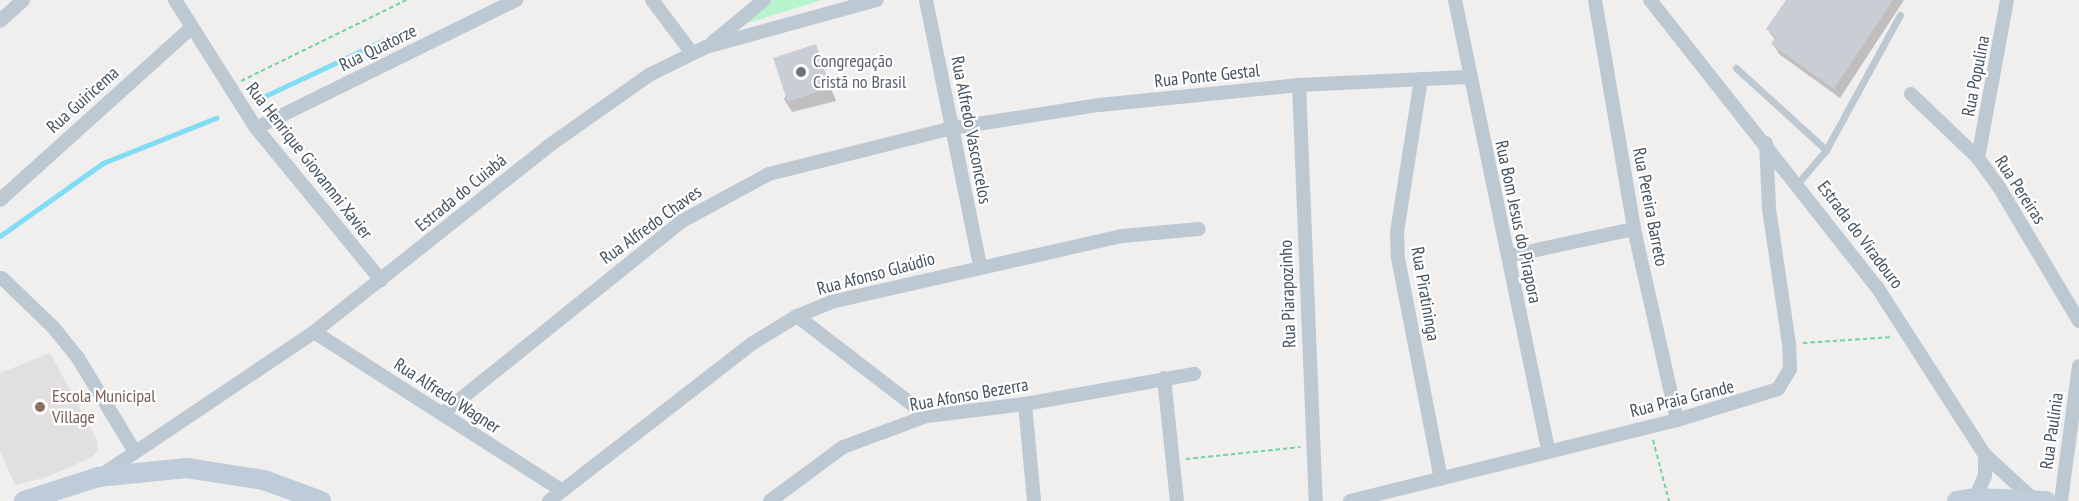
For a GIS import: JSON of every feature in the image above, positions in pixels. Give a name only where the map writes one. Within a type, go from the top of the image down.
[{"type":"street","points":[[0,21],[23,0]]},
{"type":"street","name":"Rua Henrique Giovannni Xavier","points":[[175,0],[190,29],[256,128],[381,280]]},
{"type":"street","name":"Rua Quatorze","points":[[256,128],[516,0]]},
{"type":"street","points":[[652,0],[692,53]]},
{"type":"street","points":[[706,47],[764,0]]},
{"type":"street","name":"Estrada do Cuiabá","points":[[98,477],[134,450],[314,332],[609,100],[706,47],[835,4],[877,0]]},
{"type":"street","name":"Rua Alfredo Vasconcelos","points":[[926,0],[980,266]]},
{"type":"street","name":"Rua Bom Jesus do Pirapora","points":[[1455,0],[1468,77],[1508,255],[1548,451]]},
{"type":"street","name":"Rua Pereira Barreto","points":[[1595,0],[1634,230],[1677,420]]},
{"type":"street","name":"Estrada do Viradouro","points":[[1650,0],[1798,183],[1911,336],[1985,455],[2039,499]]},
{"type":"street","name":"Rua Populina","points":[[1978,158],[2007,0]]},
{"type":"street","name":"Rua Guiricema","points":[[0,200],[190,29]]},
{"type":"street","name":"Rua Ponte Gestal","points":[[952,128],[1099,105],[1299,85],[1468,77]]},
{"type":"street","name":"Rua Piratininga","points":[[1421,79],[1397,241],[1441,479]]},
{"type":"street","name":"Rua Piarapozinho","points":[[1299,85],[1316,501]]},
{"type":"street","name":"Rua Pereiras","points":[[1911,94],[1978,158],[2079,321]]},
{"type":"street","name":"Rua Alfredo Chaves","points":[[442,414],[604,281],[714,201],[769,174],[952,128]]},
{"type":"street","name":"Rua Praia Grande","points":[[1350,501],[1677,420],[1779,389],[1790,369],[1789,344],[1769,208],[1766,143]]},
{"type":"street","name":"Rua Afonso Glaúdio","points":[[549,501],[753,343],[797,316],[873,290],[980,266],[1122,236],[1199,229]]},
{"type":"street","points":[[1508,255],[1634,230]]},
{"type":"street","points":[[2,279],[53,327],[78,358],[134,450]]},
{"type":"street","points":[[797,316],[927,416]]},
{"type":"street","name":"Rua Alfredo Wagner","points":[[314,332],[561,490]]},
{"type":"street","name":"Rua Paulínia","points":[[2061,501],[2079,366]]},
{"type":"street","name":"Rua Afonso Bezerra","points":[[770,501],[843,447],[927,416],[1025,404],[1194,374]]},
{"type":"street","points":[[1164,378],[1177,501]]},
{"type":"street","points":[[1025,404],[1034,501]]},
{"type":"street","points":[[1966,499],[1984,476],[1985,455]]},
{"type":"street","points":[[24,501],[98,477],[187,468],[214,470],[264,480],[321,501]]},
{"type":"street","points":[[1966,499],[2039,499]]},
{"type":"lane","points":[[1798,183],[1826,150],[1900,15]]},
{"type":"lane","points":[[1736,68],[1826,150]]},
{"type":"path","points":[[228,87],[406,0]]},
{"type":"path","points":[[1789,344],[1851,343],[1911,336]]},
{"type":"path","points":[[1649,426],[1670,501]]},
{"type":"path","points":[[1173,461],[1312,446]]},
{"type":"shaded area","name":"Escola Municipal Village","points":[[50,353],[98,442],[97,451],[92,457],[47,477],[15,485],[0,451],[0,373]]},
{"type":"green space","points":[[769,0],[822,0],[738,26]]},
{"type":"building","points":[[1786,0],[1893,0],[1834,89],[1771,44],[1776,37],[1766,29]]},
{"type":"building","name":"Congregação Cristã no Brasil","points":[[816,44],[830,88],[787,102],[773,58]]},
{"type":"waterway","points":[[263,97],[399,33]]},
{"type":"waterway","points":[[0,236],[103,163],[216,118]]},
{"type":"place","name":"Congregação Cristã no Brasil","points":[[801,72]]},
{"type":"place","name":"Escola Municipal Village","points":[[40,407]]}]
